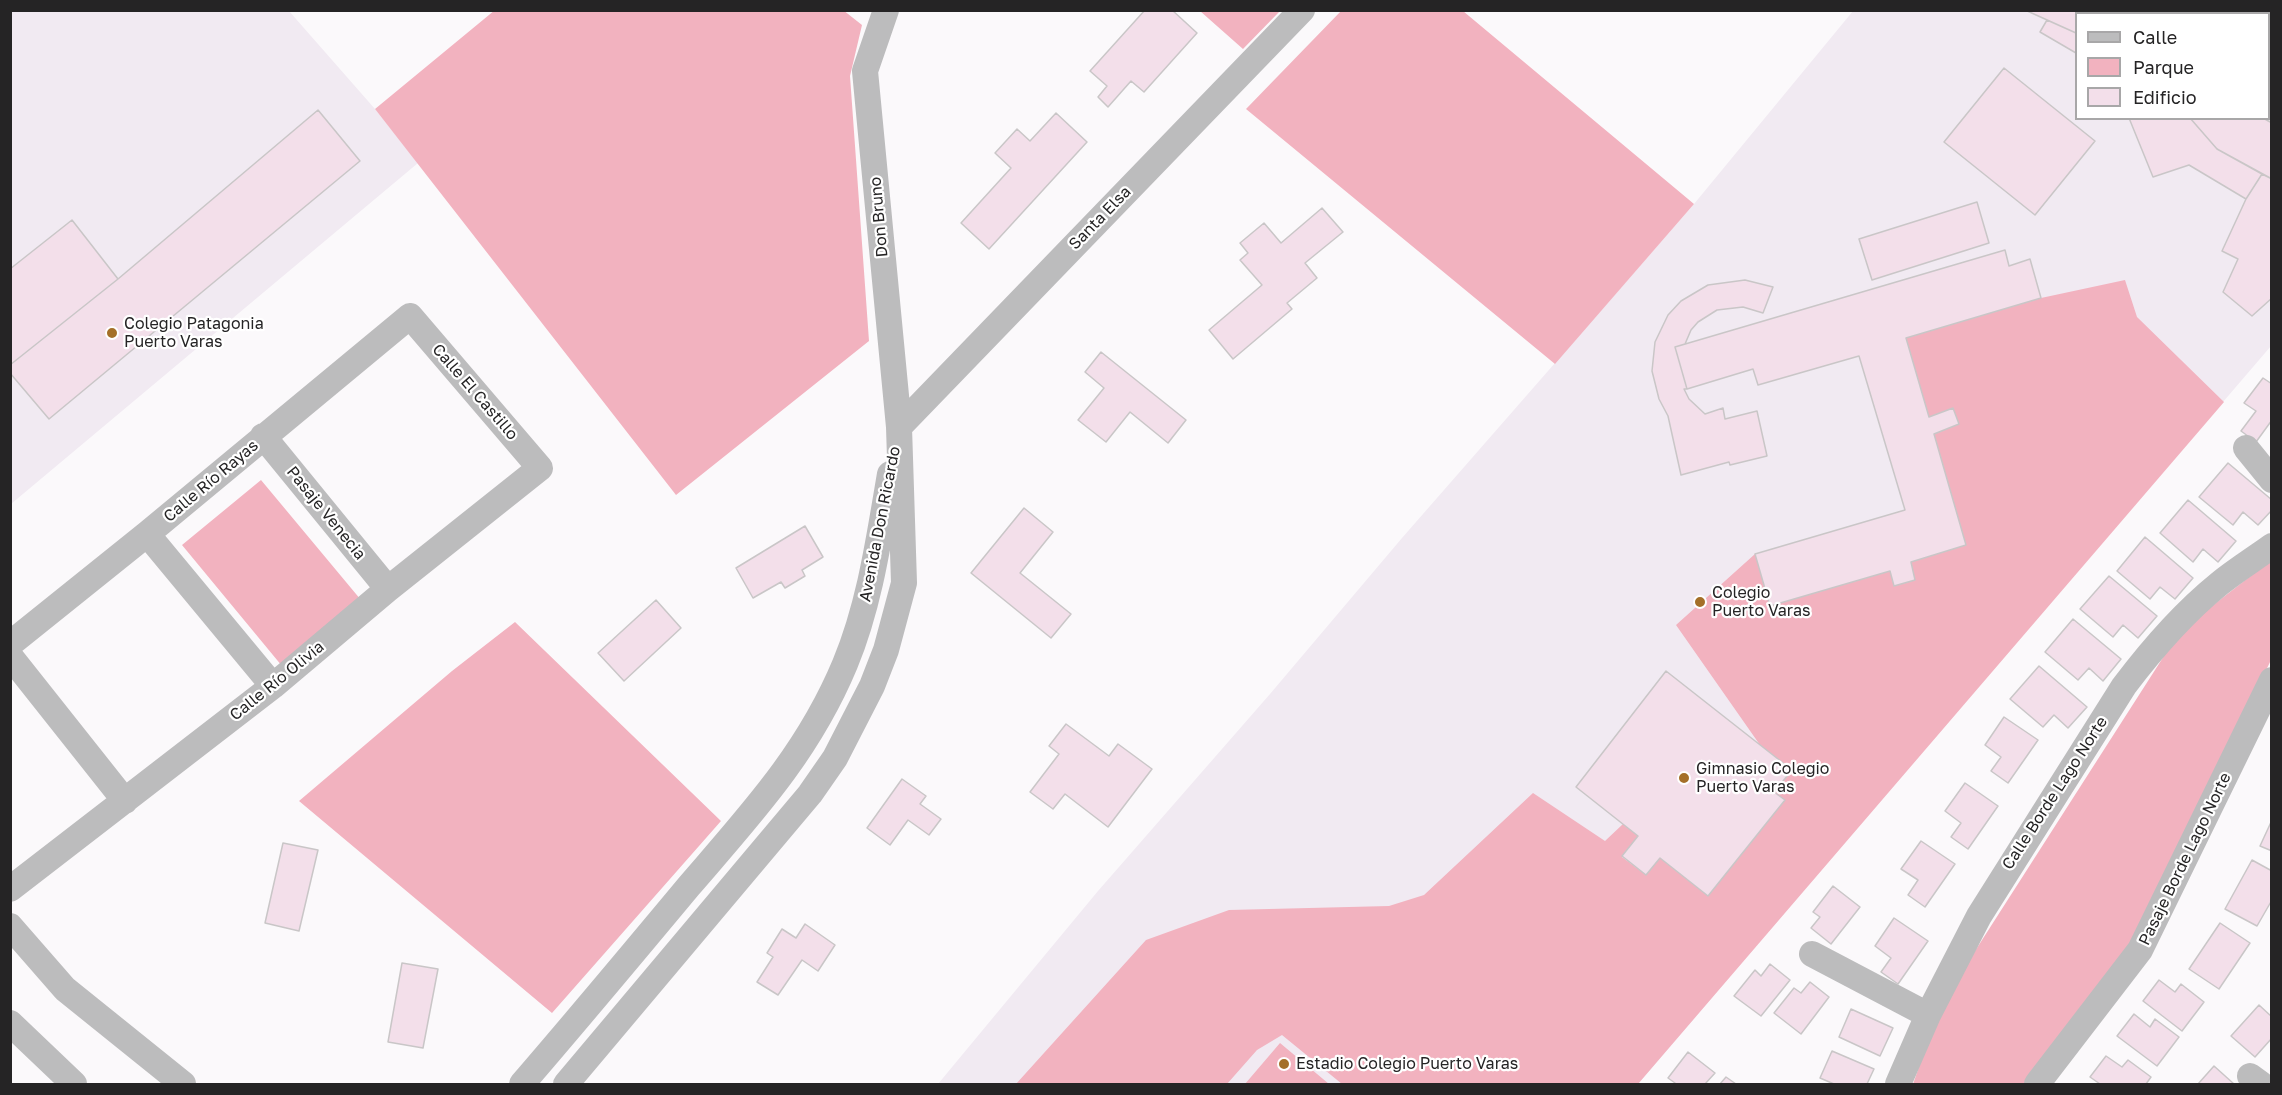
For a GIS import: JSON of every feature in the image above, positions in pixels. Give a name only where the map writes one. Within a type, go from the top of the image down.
[{"type":"street","name":"Don Bruno","points":[[886,10],[865,71],[899,427]]},
{"type":"street","name":"Santa Elsa","points":[[899,427],[1302,10]]},
{"type":"street","name":"Calle Río Rayas","points":[[10,644],[147,534],[410,316]]},
{"type":"street","name":"Calle El Castillo","points":[[410,316],[540,468]]},
{"type":"street","name":"Avenida Don Ricardo","points":[[522,1084],[723,847],[782,775],[806,741],[846,663],[861,619],[872,574],[899,427]]},
{"type":"street","name":"Avenida Don Ricardo","points":[[566,1084],[810,794],[835,758],[856,720],[886,650],[904,583],[899,427]]},
{"type":"street","name":"Pasaje Venecia","points":[[263,436],[388,589]]},
{"type":"street","points":[[2246,448],[2271,480]]},
{"type":"street","name":"Calle Río Olivia","points":[[10,889],[273,686],[388,589],[540,468]]},
{"type":"street","points":[[147,534],[273,686]]},
{"type":"street","name":"Calle Borde Lago Norte","points":[[1898,1084],[1928,1015],[1984,906],[2124,686],[2146,656],[2194,605],[2271,546]]},
{"type":"street","points":[[10,656],[125,801]]},
{"type":"street","name":"Pasaje Borde Lago Norte","points":[[2037,1084],[2140,950],[2271,680]]},
{"type":"street","points":[[723,847],[749,867]]},
{"type":"street","points":[[10,926],[65,989],[183,1084]]},
{"type":"street","points":[[1812,954],[1928,1015]]},
{"type":"street","points":[[596,998],[622,1017]]},
{"type":"street","points":[[13,1029],[74,1084]]},
{"type":"shaded area","name":"Colegio Puerto Varas","points":[[2192,10],[2195,12],[2075,12],[2075,120],[2270,120],[2270,78],[2271,346],[1638,1084],[938,1084],[1098,891],[1694,204],[1853,11]]},
{"type":"shaded area","name":"Colegio Patagonia Puerto Varas","points":[[11,11],[289,11],[375,109],[418,163],[11,504]]},
{"type":"green space","points":[[495,10],[843,10],[862,25],[850,76],[869,341],[676,495],[375,109]]},
{"type":"green space","points":[[1342,10],[1463,11],[1694,204],[1555,364],[1246,109]]},
{"type":"green space","points":[[1200,11],[1280,11],[1243,49]]},
{"type":"green space","points":[[2125,280],[2137,317],[2224,402],[1638,1084],[1342,1084],[1282,1035],[1257,1050],[1227,1084],[1016,1084],[1146,940],[1229,910],[1389,906],[1424,895],[1533,793],[1605,841],[1623,824],[1638,836],[1622,857],[1646,875],[1660,858],[1708,896],[1784,800],[1774,792],[1791,770],[1760,745],[1676,625],[1755,554],[1770,606],[1890,571],[1894,586],[1915,580],[1911,562],[1966,545],[1934,434],[1959,424],[1953,408],[1929,417],[1906,338],[2041,298]]},
{"type":"green space","points":[[261,480],[361,600],[282,666],[182,545]]},
{"type":"green space","points":[[2271,560],[2271,660],[2133,946],[2026,1084],[1913,1084],[1941,1004],[2180,631]]},
{"type":"green space","points":[[515,622],[721,821],[552,1013],[299,801],[452,671]]},
{"type":"green space","name":"Estadio Colegio Puerto Varas","points":[[1280,1043],[1329,1084],[1245,1084]]},
{"type":"building","points":[[1145,10],[1172,10],[1197,33],[1144,92],[1131,81],[1108,107],[1098,97],[1107,86],[1090,71]]},
{"type":"building","points":[[2025,10],[2137,10],[2140,12],[2075,12],[2075,33]]},
{"type":"building","points":[[2047,20],[2075,33],[2075,52],[2040,32]]},
{"type":"building","points":[[2004,68],[2095,141],[2035,215],[1944,142]]},
{"type":"building","points":[[318,110],[360,161],[49,419],[10,373],[10,365],[118,279]]},
{"type":"building","points":[[1056,113],[1087,142],[989,249],[961,223],[1011,168],[995,153],[1017,129],[1030,141]]},
{"type":"building","points":[[2130,120],[2192,120],[2217,149],[2262,174],[2246,199],[2189,165],[2153,177]]},
{"type":"building","points":[[2192,120],[2267,120],[2272,123],[2272,179],[2217,149]]},
{"type":"building","points":[[2262,174],[2272,179],[2272,298],[2252,316],[2223,292],[2238,259],[2222,251],[2246,199]]},
{"type":"building","points":[[1977,202],[1989,243],[1872,280],[1859,239]]},
{"type":"building","points":[[1322,208],[1343,232],[1305,263],[1317,278],[1287,303],[1292,309],[1233,359],[1209,330],[1262,285],[1240,260],[1248,253],[1240,243],[1264,223],[1281,243]]},
{"type":"building","points":[[72,220],[118,279],[10,365],[10,269]]},
{"type":"building","points":[[2005,250],[2009,266],[2030,259],[2041,298],[1906,338],[1929,417],[1953,408],[1959,424],[1934,434],[1966,545],[1911,562],[1915,580],[1894,586],[1890,571],[1770,606],[1755,554],[1905,510],[1859,356],[1758,385],[1753,369],[1687,389],[1675,347]]},
{"type":"building","points":[[1745,280],[1773,287],[1763,313],[1743,307],[1717,310],[1698,322],[1691,330],[1685,344],[1675,347],[1687,389],[1684,389],[1689,399],[1705,414],[1723,408],[1725,419],[1757,411],[1767,456],[1730,465],[1729,462],[1681,475],[1668,416],[1659,399],[1652,371],[1655,342],[1668,315],[1681,301],[1708,285]]},
{"type":"building","points":[[1101,352],[1186,420],[1168,443],[1130,412],[1106,442],[1078,420],[1104,388],[1085,372]]},
{"type":"building","points":[[2263,378],[2272,384],[2272,420],[2256,442],[2241,431],[2256,411],[2244,403]]},
{"type":"building","points":[[2228,463],[2272,500],[2272,510],[2258,525],[2243,512],[2233,525],[2199,497]]},
{"type":"building","points":[[2188,500],[2236,541],[2218,562],[2203,549],[2193,562],[2160,533]]},
{"type":"building","points":[[1024,508],[1053,532],[1020,573],[1071,614],[1051,638],[971,573]]},
{"type":"building","points":[[805,526],[823,557],[802,570],[805,576],[785,588],[781,582],[753,598],[736,568]]},
{"type":"building","points":[[2145,537],[2193,578],[2175,599],[2160,587],[2150,599],[2117,571]]},
{"type":"building","points":[[2109,576],[2157,616],[2138,638],[2123,625],[2113,637],[2080,609]]},
{"type":"building","points":[[656,600],[681,628],[624,681],[598,653]]},
{"type":"building","points":[[2073,619],[2121,659],[2103,681],[2089,668],[2078,680],[2045,652]]},
{"type":"building","points":[[2039,666],[2087,707],[2068,728],[2054,715],[2043,727],[2010,699]]},
{"type":"building","name":"Gimnasio Colegio Puerto Varas","points":[[1666,671],[1792,770],[1774,792],[1785,800],[1708,896],[1660,858],[1646,875],[1622,856],[1638,836],[1576,787]]},
{"type":"building","points":[[2004,717],[2038,740],[2008,783],[1991,771],[2001,757],[1985,745]]},
{"type":"building","points":[[1066,724],[1109,756],[1118,744],[1152,769],[1108,827],[1065,794],[1053,809],[1030,792],[1059,754],[1049,746]]},
{"type":"building","points":[[902,779],[926,796],[920,804],[941,819],[929,835],[908,820],[890,845],[867,828]]},
{"type":"building","points":[[1965,783],[1998,806],[1968,849],[1951,837],[1961,823],[1945,811]]},
{"type":"building","points":[[2272,820],[2272,851],[2260,846]]},
{"type":"building","points":[[1921,841],[1955,864],[1925,907],[1908,895],[1918,880],[1901,869]]},
{"type":"building","points":[[283,843],[318,850],[299,931],[265,923]]},
{"type":"building","points":[[2252,860],[2272,871],[2272,900],[2257,926],[2225,909]]},
{"type":"building","points":[[1833,886],[1860,907],[1831,944],[1811,928],[1820,917],[1813,912]]},
{"type":"building","points":[[1894,918],[1928,941],[1898,984],[1881,972],[1891,958],[1875,946]]},
{"type":"building","points":[[2220,923],[2250,943],[2219,989],[2189,969]]},
{"type":"building","points":[[805,924],[835,945],[818,971],[802,960],[778,995],[757,982],[773,957],[767,953],[782,929],[796,938]]},
{"type":"building","points":[[402,963],[438,969],[423,1048],[388,1042]]},
{"type":"building","points":[[1770,964],[1790,980],[1761,1016],[1734,996],[1755,970],[1761,976]]},
{"type":"building","points":[[2159,980],[2175,992],[2181,984],[2204,1002],[2182,1031],[2143,1001]]},
{"type":"building","points":[[1810,982],[1829,997],[1801,1034],[1774,1013],[1794,988],[1801,993]]},
{"type":"building","points":[[2259,1005],[2272,1017],[2272,1038],[2255,1057],[2231,1036]]},
{"type":"building","points":[[1851,1009],[1893,1028],[1880,1056],[1839,1037]]},
{"type":"building","points":[[2134,1014],[2150,1027],[2155,1019],[2179,1037],[2157,1066],[2117,1036]]},
{"type":"building","points":[[1832,1051],[1874,1069],[1867,1084],[1834,1084],[1820,1078]]},
{"type":"building","points":[[1688,1052],[1715,1073],[1705,1084],[1674,1084],[1668,1078]]},
{"type":"building","points":[[2106,1056],[2122,1067],[2128,1060],[2151,1077],[2146,1084],[2100,1084],[2090,1077]]},
{"type":"building","points":[[2214,1066],[2234,1084],[2198,1084]]},
{"type":"building","points":[[1726,1077],[1736,1084],[1720,1084]]},
{"type":"place","name":"Colegio Patagonia Puerto Varas","points":[[112,333]]},
{"type":"place","name":"Colegio Puerto Varas","points":[[1700,602]]},
{"type":"place","name":"Gimnasio Colegio Puerto Varas","points":[[1684,778]]},
{"type":"place","name":"Estadio Colegio Puerto Varas","points":[[1284,1064]]}]
